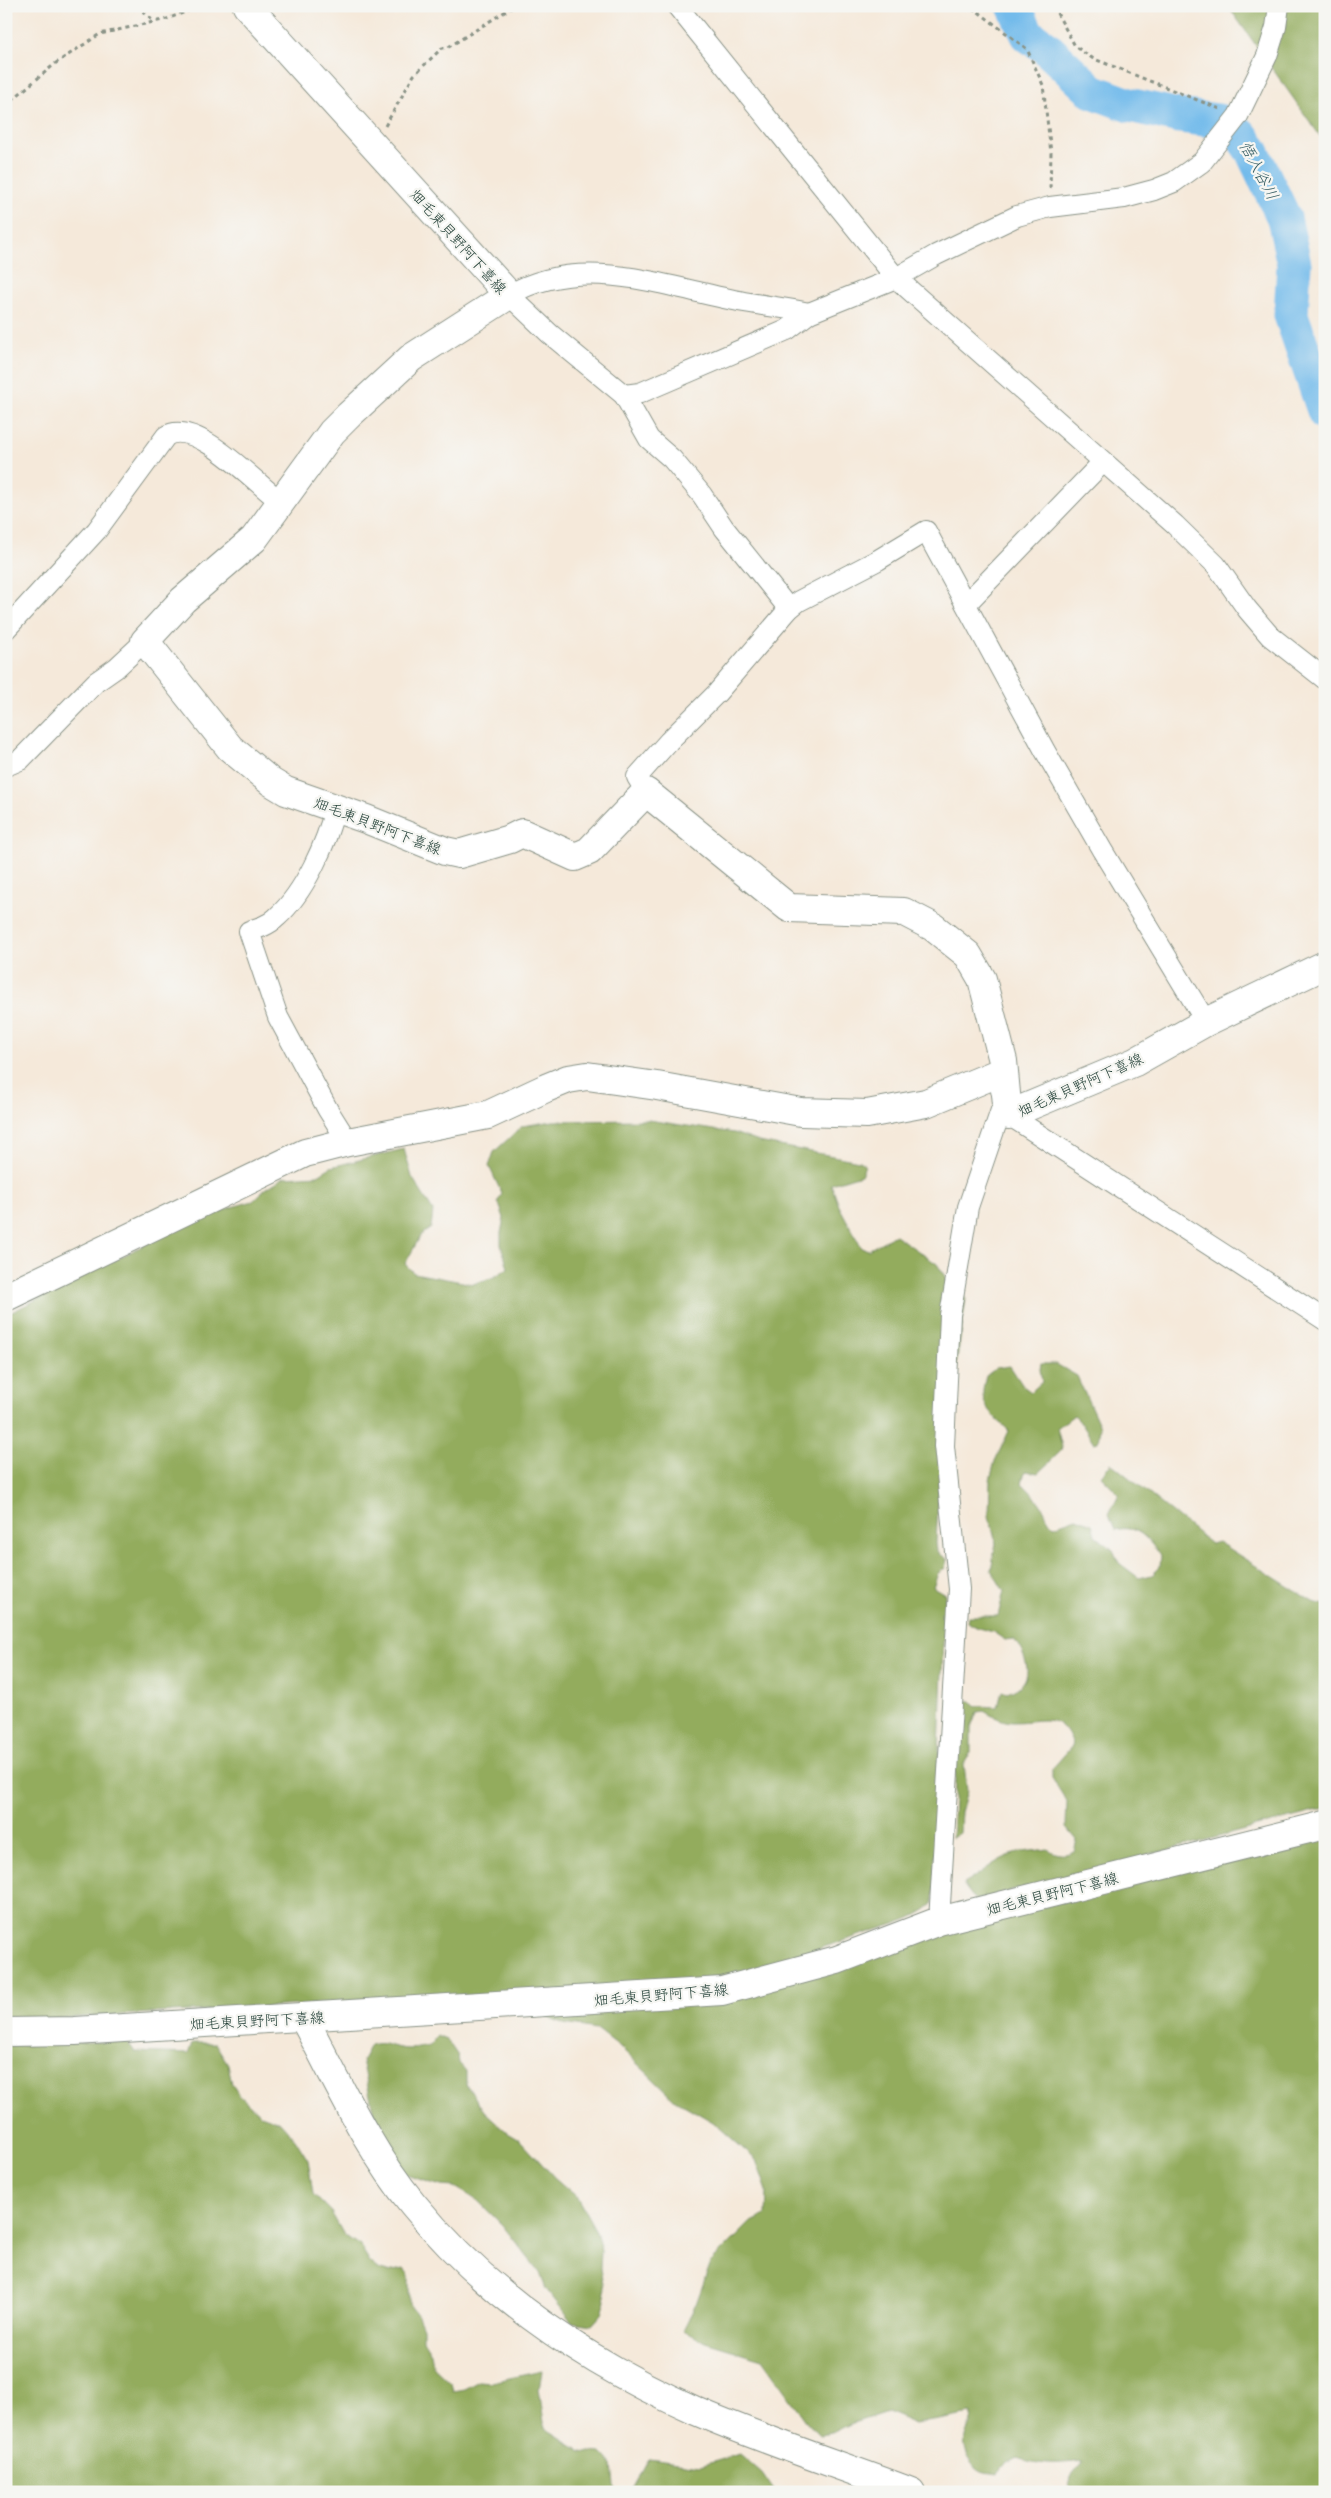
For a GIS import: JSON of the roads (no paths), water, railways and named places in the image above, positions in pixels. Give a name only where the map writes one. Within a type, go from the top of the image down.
[{"type":"main road","name":"畑毛東貝野阿下喜線","points":[[247,6],[509,295],[411,358],[332,432],[254,539],[183,600],[145,641],[217,733],[248,764],[286,791],[445,851],[459,854],[510,839],[522,833],[575,858],[589,851],[646,792],[789,908],[904,912],[932,927],[968,955],[982,979],[1003,1061],[1008,1115],[1135,1062],[1206,1022],[1325,965]]},
{"type":"main road","points":[[6,1297],[305,1153],[348,1142],[488,1115],[568,1079],[587,1076],[657,1086],[800,1112],[867,1114],[926,1103],[1003,1071],[1008,1115]]},
{"type":"main road","name":"畑毛東貝野阿下喜線","points":[[6,2032],[75,2031],[722,1991],[837,1960],[940,1921],[1325,1824]]},
{"type":"main road","points":[[303,2017],[371,2143],[412,2204],[460,2255],[514,2305],[571,2345],[696,2411],[911,2492]]},
{"type":"street","points":[[677,6],[896,278],[1175,525],[1216,565],[1247,609],[1270,636],[1325,679]]},
{"type":"street","points":[[624,394],[640,393],[787,330],[809,313],[896,278],[936,255],[1016,216],[1050,207],[1124,198],[1160,188],[1192,170],[1222,138],[1238,116],[1267,56],[1276,27],[1279,6]]},
{"type":"street","points":[[789,609],[724,528],[702,495],[672,459],[649,439],[624,394],[550,334],[509,295],[527,285],[563,277],[590,274],[622,275],[744,302],[809,313]]},
{"type":"street","points":[[6,629],[97,530],[171,432],[177,432],[208,442],[220,449],[266,491],[280,501]]},
{"type":"street","points":[[966,604],[1103,462]]},
{"type":"street","points":[[646,792],[637,776],[669,741],[718,694],[789,609],[799,601],[878,560],[926,531],[1097,842],[1206,1022]]},
{"type":"street","points":[[6,766],[20,760],[96,682],[116,668],[145,641]]},
{"type":"street","points":[[335,808],[329,834],[322,848],[283,911],[263,926],[249,931],[278,1017],[328,1110],[348,1142]]},
{"type":"street","points":[[940,1921],[959,1589],[944,1446],[950,1315],[968,1207],[1001,1110],[1325,1320]]},
{"type":"waterway","name":"悟入谷川","points":[[1014,6],[1028,35],[1044,46],[1092,91],[1129,105],[1179,116],[1219,121],[1241,135],[1252,151],[1284,218],[1294,264],[1291,315],[1325,413]]}]
